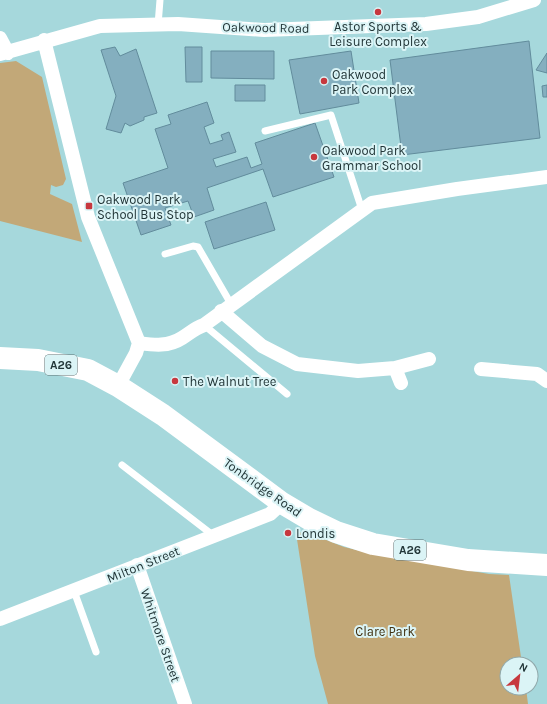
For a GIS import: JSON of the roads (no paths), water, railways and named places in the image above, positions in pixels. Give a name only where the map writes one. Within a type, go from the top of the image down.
[{"type":"main road","name":"Tonbridge Road","points":[[0,358],[38,360],[88,370],[118,386],[163,414],[282,503],[309,519],[336,532],[373,544],[468,560],[547,565]]},
{"type":"street","name":"Oakwood Road","points":[[4,53],[44,40],[100,26],[178,24],[264,30],[426,24],[478,17],[534,0]]},
{"type":"street","points":[[0,38],[4,53]]},
{"type":"street","points":[[44,40],[88,217],[139,343],[136,353],[118,386]]},
{"type":"street","points":[[139,343],[163,346],[182,338],[193,329],[204,324],[372,203],[457,189],[547,177]]},
{"type":"street","points":[[226,308],[262,346],[297,364],[358,371],[395,368],[429,359]]},
{"type":"street","points":[[395,368],[401,383]]},
{"type":"street","points":[[481,369],[537,374],[547,381]]},
{"type":"street","name":"Milton Street","points":[[0,619],[270,514],[282,503]]},
{"type":"street","name":"Whitmore Street","points":[[137,566],[185,704]]},
{"type":"lane","points":[[158,25],[160,0]]},
{"type":"lane","points":[[265,131],[330,115],[362,210]]},
{"type":"lane","points":[[166,254],[193,246],[198,247],[226,308]]},
{"type":"lane","points":[[204,324],[287,394]]},
{"type":"lane","points":[[122,465],[214,536]]},
{"type":"lane","points":[[74,591],[96,652]]},
{"type":"place","name":"Astor Sports & Leisure Complex","points":[[378,12]]},
{"type":"place","name":"Oakwood Park Complex","points":[[324,81]]},
{"type":"place","name":"Oakwood Park Grammar School","points":[[314,157]]},
{"type":"place","name":"Oakwood Park School Bus Stop","points":[[89,206]]},
{"type":"place","name":"The Walnut Tree","points":[[175,381]]},
{"type":"place","name":"Londis","points":[[288,533]]},
{"type":"park label","name":"Clare Park","points":[[385,631]]}]
